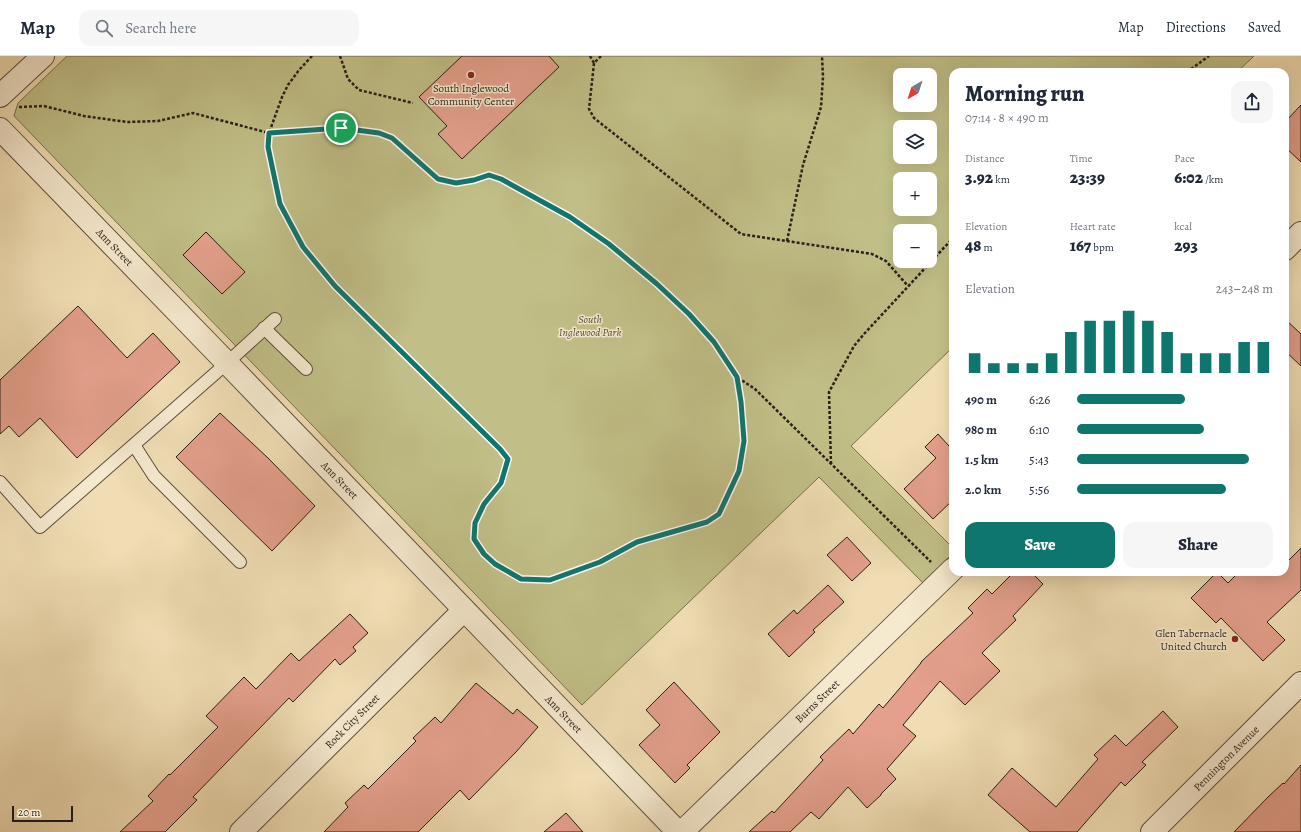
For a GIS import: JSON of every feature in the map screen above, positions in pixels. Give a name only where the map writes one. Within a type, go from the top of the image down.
[{"type":"street","points":[[8,103],[42,56]]},
{"type":"street","name":"Ann Street","points":[[0,129],[678,832]]},
{"type":"street","points":[[1289,245],[1301,233]]},
{"type":"street","name":"Burns Street","points":[[682,832],[949,573]]},
{"type":"street","name":"Rock City Street","points":[[241,832],[464,610]]},
{"type":"street","name":"Pennington Avenue","points":[[1152,832],[1301,684]]},
{"type":"lane","points":[[0,482],[40,527],[275,319]]},
{"type":"lane","points":[[264,328],[306,369]]},
{"type":"lane","points":[[134,445],[154,476],[240,562]]},
{"type":"path","points":[[312,56],[299,70],[288,86],[282,97],[269,133],[268,147],[280,204],[303,247],[335,286],[500,449],[508,459],[501,483],[484,504],[475,523],[474,539],[484,554],[495,564],[521,579],[550,580],[600,562],[637,542],[707,522],[719,514],[739,471],[744,441],[741,402],[737,377]]},
{"type":"path","points":[[340,56],[348,78],[359,90],[413,103]]},
{"type":"path","points":[[590,56],[594,63],[589,109],[594,118],[741,234],[872,254],[886,261],[908,286]]},
{"type":"path","points":[[594,63],[601,56]]},
{"type":"path","points":[[787,241],[803,165],[821,107],[823,77],[822,56]]},
{"type":"path","points":[[1192,68],[1209,56]]},
{"type":"path","points":[[8,103],[20,107],[44,106],[84,116],[127,122],[158,121],[193,113],[269,133],[341,128],[379,133],[392,138],[438,179],[456,183],[474,180],[489,175],[501,179],[570,217],[609,244],[657,284],[689,314],[709,337],[737,377],[755,389],[831,464],[949,573]]},
{"type":"path","points":[[831,464],[829,392],[854,346],[949,242]]},
{"type":"green space","name":"South Inglewood Park","points":[[67,56],[1254,56],[1241,68],[949,68],[949,351],[851,446],[949,544],[949,557],[923,583],[819,477],[582,705],[14,116],[18,103]]},
{"type":"building","points":[[462,56],[549,56],[559,67],[462,159],[438,134],[447,126],[419,97]]},
{"type":"building","points":[[1301,105],[1301,162],[1289,151],[1289,118]]},
{"type":"building","points":[[206,232],[245,272],[222,294],[183,255]]},
{"type":"building","points":[[78,306],[127,358],[153,333],[180,362],[77,458],[40,418],[19,437],[9,426],[0,434],[0,380]]},
{"type":"building","points":[[1289,323],[1301,334],[1301,366],[1289,355]]},
{"type":"building","points":[[220,413],[268,458],[315,506],[272,551],[176,457]]},
{"type":"building","points":[[938,434],[949,446],[949,504],[933,519],[904,489],[936,458],[925,447]]},
{"type":"building","points":[[847,537],[871,563],[852,581],[827,555]]},
{"type":"building","points":[[1301,548],[1301,590],[1267,622],[1285,640],[1263,661],[1221,618],[1216,623],[1191,598],[1213,576],[1221,576],[1228,583],[1235,576],[1289,576],[1289,560]]},
{"type":"building","points":[[1010,576],[1035,576],[1043,584],[1013,616],[1016,620],[982,653],[1000,671],[965,705],[940,681],[903,725],[916,736],[887,769],[896,779],[881,795],[867,808],[848,787],[819,819],[811,812],[790,832],[749,832],[772,811],[774,813],[823,760],[820,757],[849,729],[853,734],[879,704],[883,708],[921,662],[973,613],[968,608],[987,589],[992,594]]},
{"type":"building","points":[[828,585],[844,602],[813,630],[815,632],[789,657],[768,634],[794,610],[797,614]]},
{"type":"building","points":[[350,614],[368,633],[353,647],[356,651],[340,665],[335,659],[293,702],[289,698],[193,797],[197,800],[165,832],[120,832],[153,801],[148,796],[218,727],[206,716],[244,677],[256,689],[291,653],[299,661]]},
{"type":"building","points":[[674,682],[720,732],[687,765],[690,768],[675,783],[639,745],[660,725],[646,710]]},
{"type":"building","points":[[476,683],[513,714],[517,709],[538,727],[469,800],[460,790],[418,832],[324,832],[348,807],[345,803],[364,785],[368,789],[416,741],[413,738],[435,717],[441,723]]},
{"type":"building","points":[[1163,711],[1178,727],[1142,762],[1146,765],[1125,786],[1121,782],[1077,832],[1030,832],[988,795],[1012,768],[1056,807],[1098,759],[1094,755],[1115,735],[1126,746]]},
{"type":"building","points":[[1301,765],[1301,832],[1234,832],[1268,797],[1283,783],[1284,784]]},
{"type":"building","points":[[566,813],[583,832],[544,832]]},
{"type":"place","name":"South Inglewood Community Center","points":[[471,75]]},
{"type":"place","name":"Glen Tabernacle United Church","points":[[1235,639]]},
{"type":"route","points":[[341,128],[379,133],[392,138],[438,179],[456,183],[474,180],[489,175],[501,179],[570,217],[609,244],[657,284],[689,314],[714,342],[737,377],[741,402],[744,441],[739,471],[719,514],[707,522],[637,542],[600,562],[550,580],[521,579],[495,564],[484,554],[474,539],[475,523],[484,504],[501,483],[508,459],[500,449],[335,286],[303,247],[280,204],[268,147],[269,133],[341,128]]}]
